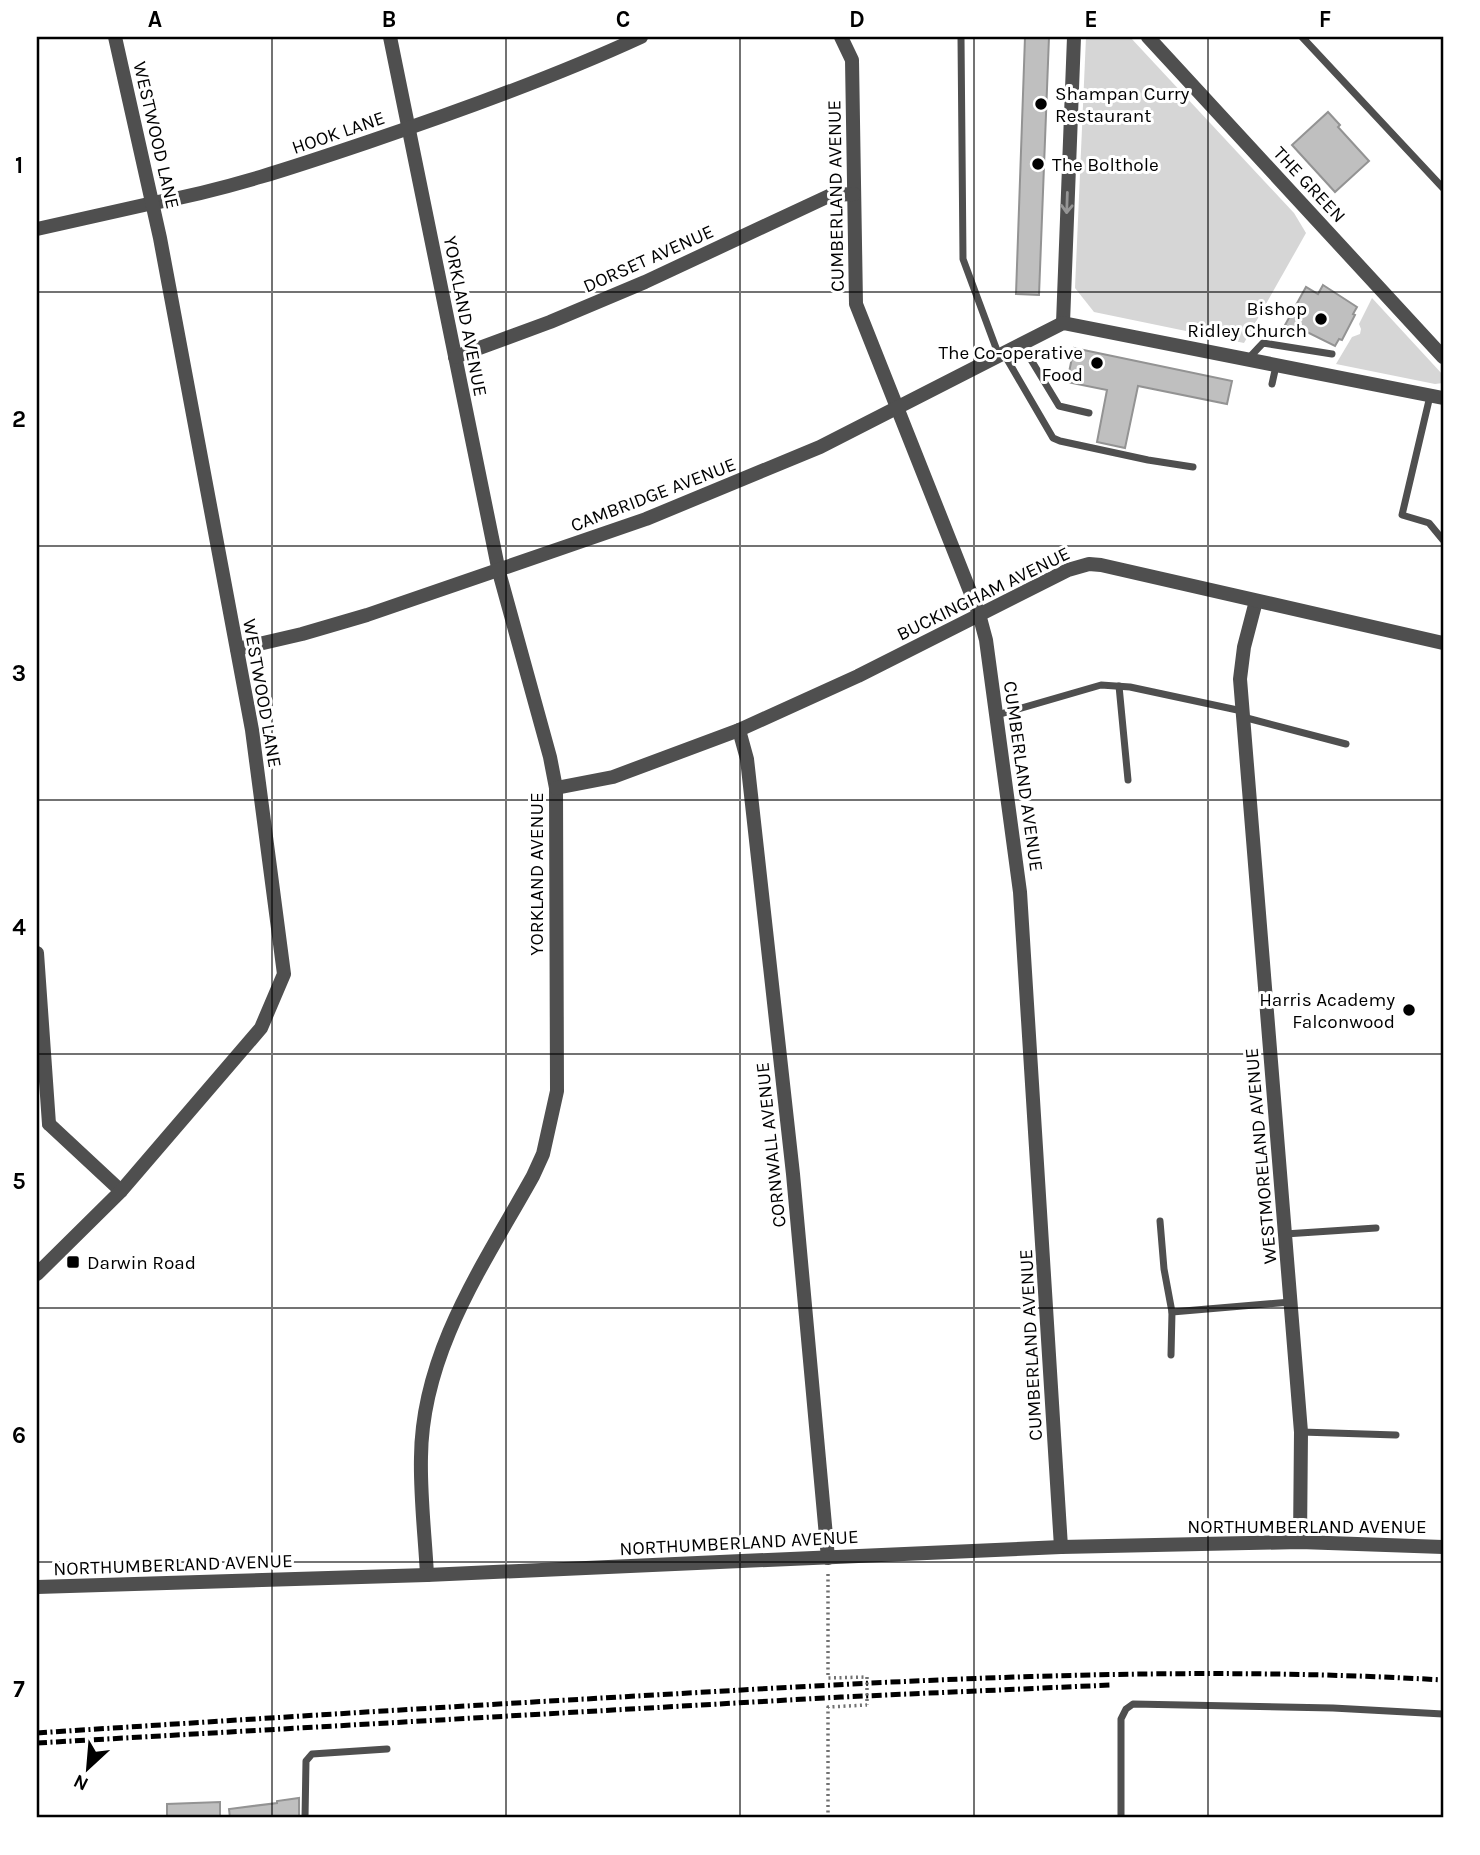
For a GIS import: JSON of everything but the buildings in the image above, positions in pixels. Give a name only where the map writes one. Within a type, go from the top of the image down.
[{"type":"street","name":"WESTWOOD LANE","points":[[37,1274],[121,1191],[261,1028],[284,974],[264,809],[237,649],[153,203],[115,37]]},
{"type":"street","name":"YORKLAND AVENUE","points":[[390,37],[499,572],[556,788],[557,1091],[543,1154],[458,1311],[435,1368],[421,1456],[427,1575]]},
{"type":"street","name":"HOOK LANE","points":[[37,229],[186,197],[266,176],[409,128],[561,72],[641,37]]},
{"type":"street","name":"CUMBERLAND AVENUE","points":[[841,37],[852,60],[856,304],[979,614],[986,640],[997,715],[1021,906],[1061,1547]]},
{"type":"street","points":[[1074,37],[1063,323],[1437,397]]},
{"type":"street","name":"THE GREEN","points":[[1148,37],[1443,357]]},
{"type":"street","name":"DORSET AVENUE","points":[[455,357],[550,322],[645,282],[831,195],[855,194]]},
{"type":"street","name":"CAMBRIDGE AVENUE","points":[[237,649],[368,615],[499,572],[646,519],[757,475],[897,409],[1063,323]]},
{"type":"street","name":"BUCKINGHAM AVENUE","points":[[556,788],[613,777],[739,730],[858,676],[1068,570],[1089,564],[1443,643]]},
{"type":"street","name":"WESTMORELAND AVENUE","points":[[1256,601],[1241,664],[1243,714],[1301,1432],[1300,1542]]},
{"type":"street","name":"CORNWALL AVENUE","points":[[739,730],[747,759],[793,1174],[828,1558]]},
{"type":"street","points":[[37,953],[43,1125],[121,1191]]},
{"type":"street","name":"NORTHUMBERLAND AVENUE","points":[[37,1587],[427,1575],[1061,1547],[1300,1542],[1443,1547]]},
{"type":"lane","points":[[961,37],[963,259],[1002,355],[1048,432],[1059,441],[1193,467]]},
{"type":"lane","points":[[1302,37],[1443,188]]},
{"type":"lane","points":[[1246,360],[1263,343],[1332,354]]},
{"type":"lane","points":[[1022,345],[1059,406],[1089,413]]},
{"type":"lane","points":[[1272,384],[1276,366]]},
{"type":"lane","points":[[1437,397],[1402,515],[1429,523],[1443,540]]},
{"type":"lane","points":[[997,715],[1101,685],[1119,686],[1243,714],[1346,744]]},
{"type":"lane","points":[[1119,686],[1128,780]]},
{"type":"lane","points":[[1160,1221],[1164,1269],[1172,1312],[1171,1355]]},
{"type":"lane","points":[[1284,1234],[1377,1228]]},
{"type":"lane","points":[[1172,1312],[1291,1301]]},
{"type":"lane","points":[[1301,1432],[1396,1435]]},
{"type":"lane","points":[[1121,1818],[1121,1719],[1126,1709],[1133,1704],[1333,1708],[1443,1714]]},
{"type":"lane","points":[[305,1818],[306,1761],[312,1754],[387,1749]]},
{"type":"path","points":[[828,1558],[828,1678],[867,1677],[867,1705],[828,1707],[828,1818]]},
{"type":"shaded area","points":[[1086,37],[1130,37],[1294,213],[1306,233],[1244,343],[1094,312],[1075,288]]},
{"type":"shaded area","points":[[1372,298],[1443,375],[1443,383],[1435,384],[1336,364],[1352,337],[1360,334],[1359,324]]},
{"type":"railway","points":[[37,1733],[768,1688],[961,1679],[1251,1674],[1443,1680]]},
{"type":"railway","points":[[37,1743],[841,1697],[1111,1685]]},
{"type":"place","name":"Shampan Curry Restaurant","points":[[1041,104]]},
{"type":"place","name":"The Bolthole","points":[[1038,164]]},
{"type":"place","name":"Bishop Ridley Church","points":[[1321,319]]},
{"type":"place","name":"The Co-operative Food","points":[[1097,363]]},
{"type":"place","name":"Harris Academy Falconwood","points":[[1409,1010]]},
{"type":"place","name":"Darwin Road","points":[[73,1262]]}]
